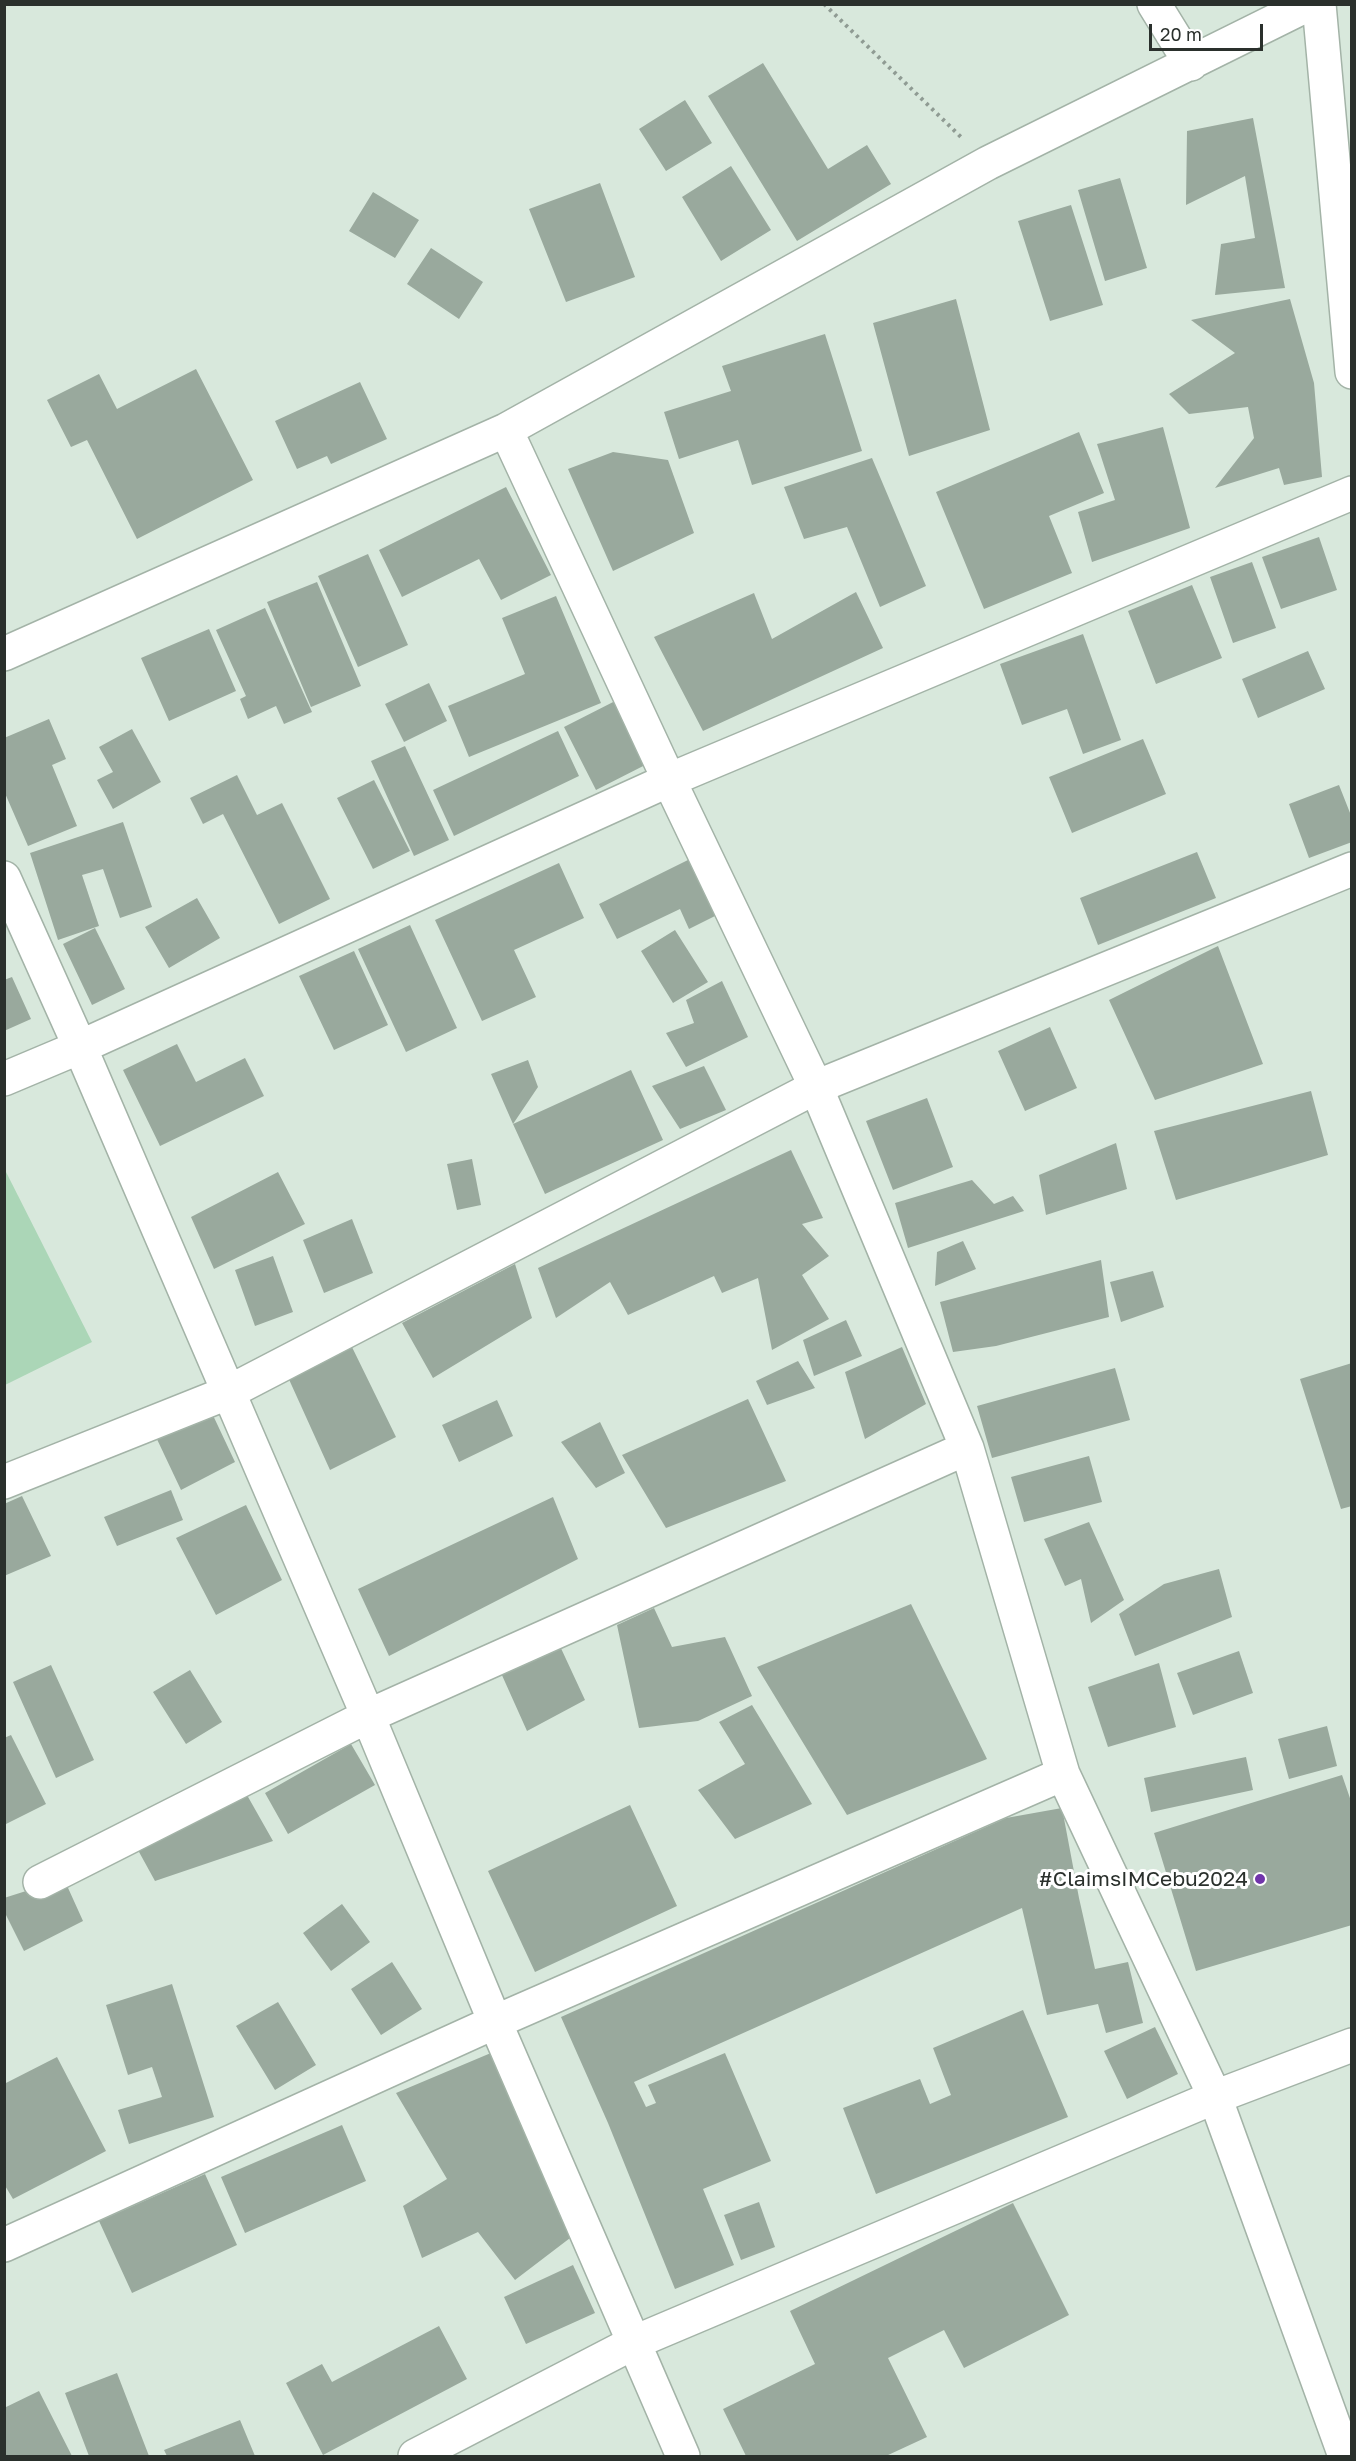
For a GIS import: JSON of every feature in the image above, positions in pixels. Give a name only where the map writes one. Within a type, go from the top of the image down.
[{"type":"street","points":[[1154,4],[1191,64]]},
{"type":"street","points":[[4,654],[506,430],[988,163],[1309,4]]},
{"type":"street","points":[[1319,4],[1352,372]]},
{"type":"street","points":[[506,430],[669,780],[816,1087],[968,1448],[1063,1774],[1215,2097],[1345,2457]]},
{"type":"street","points":[[4,1079],[80,1047],[669,780],[1352,493]]},
{"type":"street","points":[[4,1482],[227,1393],[816,1087],[1352,869]]},
{"type":"street","points":[[4,878],[80,1047],[368,1716],[495,2022],[683,2457]]},
{"type":"street","points":[[40,1882],[368,1716],[968,1448]]},
{"type":"street","points":[[4,2245],[495,2022],[1063,1774]]},
{"type":"street","points":[[415,2457],[635,2342],[1215,2097],[1352,2045]]},
{"type":"path","points":[[824,4],[988,163]]},
{"type":"green space","points":[[4,1168],[92,1342],[5,1385],[4,1385]]},
{"type":"building","points":[[763,63],[828,169],[867,145],[891,184],[797,241],[708,96]]},
{"type":"building","points":[[685,100],[712,143],[666,171],[639,129]]},
{"type":"building","points":[[1253,118],[1285,288],[1215,295],[1221,244],[1255,238],[1245,176],[1186,205],[1187,131]]},
{"type":"building","points":[[731,166],[771,230],[721,261],[682,197]]},
{"type":"building","points":[[1120,178],[1147,268],[1105,281],[1078,190]]},
{"type":"building","points":[[600,183],[635,277],[566,302],[529,209]]},
{"type":"building","points":[[373,192],[419,220],[395,258],[349,231]]},
{"type":"building","points":[[1071,205],[1103,305],[1050,321],[1018,221]]},
{"type":"building","points":[[431,248],[483,282],[459,319],[407,284]]},
{"type":"building","points":[[956,299],[990,430],[909,456],[873,323]]},
{"type":"building","points":[[1290,299],[1314,383],[1322,477],[1284,485],[1279,468],[1215,488],[1254,438],[1248,407],[1189,414],[1169,394],[1235,353],[1191,320]]},
{"type":"building","points":[[825,334],[862,451],[752,485],[738,440],[679,459],[664,412],[731,391],[722,366]]},
{"type":"building","points":[[196,369],[253,480],[137,539],[87,440],[71,447],[47,400],[99,374],[117,409]]},
{"type":"building","points":[[360,382],[387,439],[331,464],[327,456],[297,469],[275,421]]},
{"type":"building","points":[[1163,427],[1190,528],[1092,562],[1078,512],[1115,500],[1097,444]]},
{"type":"building","points":[[1079,432],[1104,493],[1049,516],[1072,573],[984,609],[936,492]]},
{"type":"building","points":[[613,452],[668,460],[694,533],[613,571],[568,469]]},
{"type":"building","points":[[872,458],[926,586],[880,607],[847,527],[804,539],[784,487]]},
{"type":"building","points":[[506,487],[551,575],[501,600],[479,559],[402,597],[379,550]]},
{"type":"building","points":[[1319,537],[1337,590],[1281,609],[1262,557]]},
{"type":"building","points":[[368,554],[408,645],[358,667],[318,576]]},
{"type":"building","points":[[1252,562],[1276,628],[1233,643],[1210,577]]},
{"type":"building","points":[[317,582],[361,686],[311,707],[267,602]]},
{"type":"building","points":[[1192,585],[1222,658],[1156,684],[1128,611]]},
{"type":"building","points":[[856,592],[883,648],[703,731],[654,637],[754,593],[772,639]]},
{"type":"building","points":[[556,596],[601,703],[469,757],[448,706],[525,674],[502,618]]},
{"type":"building","points":[[265,608],[312,712],[284,724],[276,706],[248,719],[240,699],[246,696],[216,630]]},
{"type":"building","points":[[209,629],[236,691],[169,721],[141,658]]},
{"type":"building","points":[[1083,634],[1121,740],[1083,754],[1067,709],[1022,725],[1000,664]]},
{"type":"building","points":[[1308,651],[1325,689],[1258,718],[1242,679]]},
{"type":"building","points":[[429,683],[447,721],[404,742],[385,704]]},
{"type":"building","points":[[621,698],[653,761],[596,790],[564,727]]},
{"type":"building","points":[[49,719],[66,759],[52,765],[77,826],[28,846],[4,791],[4,738]]},
{"type":"building","points":[[132,729],[161,782],[113,809],[97,780],[113,772],[99,747]]},
{"type":"building","points":[[558,731],[579,776],[454,836],[433,790]]},
{"type":"building","points":[[1143,739],[1166,794],[1072,833],[1049,777]]},
{"type":"building","points":[[405,746],[449,840],[414,856],[371,761]]},
{"type":"building","points":[[237,775],[257,815],[282,803],[330,899],[279,924],[223,814],[203,824],[190,798]]},
{"type":"building","points":[[374,780],[410,851],[373,869],[337,798]]},
{"type":"building","points":[[1339,785],[1352,818],[1352,842],[1309,858],[1289,804]]},
{"type":"building","points":[[123,822],[152,907],[120,918],[103,869],[82,875],[99,926],[58,940],[30,853]]},
{"type":"building","points":[[1197,852],[1216,898],[1098,945],[1080,898]]},
{"type":"building","points":[[690,859],[717,915],[689,929],[680,909],[617,939],[599,904]]},
{"type":"building","points":[[559,863],[584,918],[514,950],[536,997],[482,1021],[435,920]]},
{"type":"building","points":[[197,898],[220,938],[169,968],[145,927]]},
{"type":"building","points":[[410,925],[457,1028],[406,1052],[358,949]]},
{"type":"building","points":[[95,928],[125,989],[92,1005],[63,944]]},
{"type":"building","points":[[675,930],[708,982],[673,1003],[641,951]]},
{"type":"building","points":[[1218,946],[1263,1064],[1155,1100],[1109,1000]]},
{"type":"building","points":[[354,951],[388,1025],[334,1050],[299,976]]},
{"type":"building","points":[[12,977],[31,1019],[4,1031],[4,980]]},
{"type":"building","points":[[722,981],[748,1037],[686,1067],[666,1033],[694,1023],[686,1000]]},
{"type":"building","points":[[1050,1027],[1077,1088],[1025,1111],[998,1051]]},
{"type":"building","points":[[177,1044],[196,1082],[245,1058],[264,1096],[160,1146],[123,1070]]},
{"type":"building","points":[[528,1060],[538,1087],[513,1124],[491,1074]]},
{"type":"building","points":[[704,1066],[726,1110],[680,1129],[652,1086]]},
{"type":"building","points":[[631,1070],[663,1140],[545,1194],[513,1124]]},
{"type":"building","points":[[1311,1091],[1328,1155],[1176,1200],[1154,1131]]},
{"type":"building","points":[[927,1098],[953,1167],[893,1190],[866,1121]]},
{"type":"building","points":[[1116,1143],[1127,1189],[1046,1215],[1039,1175]]},
{"type":"building","points":[[791,1150],[823,1218],[802,1224],[829,1256],[802,1275],[829,1319],[772,1350],[758,1278],[722,1293],[714,1276],[628,1315],[610,1282],[556,1318],[538,1268]]},
{"type":"building","points":[[472,1159],[481,1205],[457,1210],[447,1164]]},
{"type":"building","points":[[278,1172],[305,1224],[214,1269],[191,1217]]},
{"type":"building","points":[[972,1180],[994,1204],[1013,1196],[1024,1211],[908,1248],[895,1203]]},
{"type":"building","points":[[352,1219],[373,1273],[324,1293],[303,1240]]},
{"type":"building","points":[[963,1241],[976,1269],[935,1286],[937,1252]]},
{"type":"building","points":[[273,1256],[293,1312],[255,1326],[235,1270]]},
{"type":"building","points":[[1101,1260],[1109,1317],[996,1346],[953,1352],[940,1302]]},
{"type":"building","points":[[515,1264],[532,1318],[433,1378],[402,1323]]},
{"type":"building","points":[[1153,1271],[1164,1307],[1121,1322],[1110,1282]]},
{"type":"building","points":[[846,1320],[862,1356],[814,1376],[803,1340]]},
{"type":"building","points":[[350,1343],[396,1437],[330,1470],[287,1375]]},
{"type":"building","points":[[902,1347],[926,1404],[865,1439],[845,1372]]},
{"type":"building","points":[[798,1361],[815,1388],[767,1405],[756,1381]]},
{"type":"building","points":[[1352,1363],[1352,1506],[1341,1509],[1300,1379]]},
{"type":"building","points":[[1115,1368],[1130,1420],[992,1458],[977,1406]]},
{"type":"building","points":[[748,1399],[786,1481],[666,1528],[622,1455]]},
{"type":"building","points":[[497,1400],[513,1436],[459,1462],[442,1425]]},
{"type":"building","points":[[210,1409],[235,1462],[181,1490],[155,1435]]},
{"type":"building","points":[[600,1422],[625,1473],[596,1488],[561,1442]]},
{"type":"building","points":[[1089,1456],[1102,1502],[1024,1522],[1011,1477]]},
{"type":"building","points":[[171,1490],[183,1520],[117,1546],[104,1517]]},
{"type":"building","points":[[22,1496],[51,1556],[4,1576],[4,1504]]},
{"type":"building","points":[[553,1497],[578,1559],[389,1656],[358,1589]]},
{"type":"building","points":[[246,1505],[282,1580],[216,1615],[176,1538]]},
{"type":"building","points":[[1089,1522],[1124,1600],[1091,1623],[1081,1579],[1065,1586],[1044,1539]]},
{"type":"building","points":[[1219,1569],[1232,1617],[1135,1656],[1119,1614],[1164,1584]]},
{"type":"building","points":[[911,1604],[987,1759],[847,1815],[757,1667]]},
{"type":"building","points":[[654,1608],[672,1647],[725,1637],[752,1696],[698,1721],[639,1728],[617,1625]]},
{"type":"building","points":[[559,1644],[585,1700],[527,1731],[501,1673]]},
{"type":"building","points":[[1239,1651],[1253,1693],[1193,1715],[1177,1673]]},
{"type":"building","points":[[1159,1663],[1176,1727],[1108,1747],[1088,1687]]},
{"type":"building","points":[[51,1665],[94,1760],[56,1778],[13,1682]]},
{"type":"building","points":[[190,1670],[222,1722],[186,1744],[153,1692]]},
{"type":"building","points":[[752,1705],[812,1804],[735,1839],[698,1790],[745,1764],[719,1722]]},
{"type":"building","points":[[1327,1726],[1337,1766],[1289,1779],[1278,1739]]},
{"type":"building","points":[[11,1735],[46,1804],[4,1825],[4,1738]]},
{"type":"building","points":[[351,1744],[375,1785],[288,1834],[265,1793]]},
{"type":"building","points":[[1246,1757],[1253,1790],[1151,1812],[1144,1778]]},
{"type":"building","name":"#ClaimsIMCebu2024","points":[[1342,1775],[1352,1804],[1352,1925],[1196,1971],[1154,1833]]},
{"type":"building","points":[[243,1788],[273,1841],[155,1881],[133,1841]]},
{"type":"building","points":[[630,1805],[677,1906],[535,1972],[488,1871]]},
{"type":"building","points":[[1062,1808],[1095,1969],[1128,1962],[1143,2023],[1106,2033],[1098,2004],[1047,2015],[1022,1908],[634,2082],[646,2107],[656,2103],[648,2085],[725,2053],[771,2161],[703,2189],[734,2265],[675,2289],[608,2123],[561,2017],[1006,1818]]},
{"type":"building","points":[[64,1879],[83,1921],[24,1951],[4,1911],[4,1898]]},
{"type":"building","points":[[342,1904],[370,1942],[331,1971],[303,1933]]},
{"type":"building","points":[[392,1962],[422,2009],[381,2035],[351,1989]]},
{"type":"building","points":[[172,1984],[214,2117],[129,2144],[118,2110],[162,2097],[152,2067],[128,2075],[106,2005]]},
{"type":"building","points":[[278,2002],[316,2065],[275,2090],[236,2026]]},
{"type":"building","points":[[1023,2010],[1068,2117],[876,2194],[843,2108],[920,2079],[930,2104],[951,2095],[933,2048]]},
{"type":"building","points":[[1155,2027],[1178,2074],[1127,2099],[1104,2051]]},
{"type":"building","points":[[498,2050],[574,2235],[515,2280],[478,2232],[422,2258],[403,2206],[447,2179],[396,2093]]},
{"type":"building","points":[[57,2057],[106,2151],[13,2199],[4,2184],[4,2084]]},
{"type":"building","points":[[342,2125],[366,2181],[245,2233],[221,2177]]},
{"type":"building","points":[[205,2174],[237,2245],[132,2293],[99,2221]]},
{"type":"building","points":[[759,2202],[775,2247],[741,2260],[724,2215]]},
{"type":"building","points":[[1013,2203],[1069,2315],[964,2368],[944,2330],[888,2358],[927,2437],[886,2456],[746,2456],[723,2409],[815,2364],[790,2311]]},
{"type":"building","points":[[573,2265],[595,2313],[526,2344],[504,2297]]},
{"type":"building","points":[[439,2326],[467,2379],[323,2455],[286,2383],[322,2364],[332,2382]]},
{"type":"building","points":[[117,2373],[149,2456],[89,2456],[65,2393]]},
{"type":"building","points":[[39,2391],[72,2456],[4,2456],[4,2408]]},
{"type":"building","points":[[240,2420],[255,2456],[167,2456],[164,2450]]},
{"type":"place","name":"#ClaimsIMCebu2024","points":[[1260,1879]]}]
